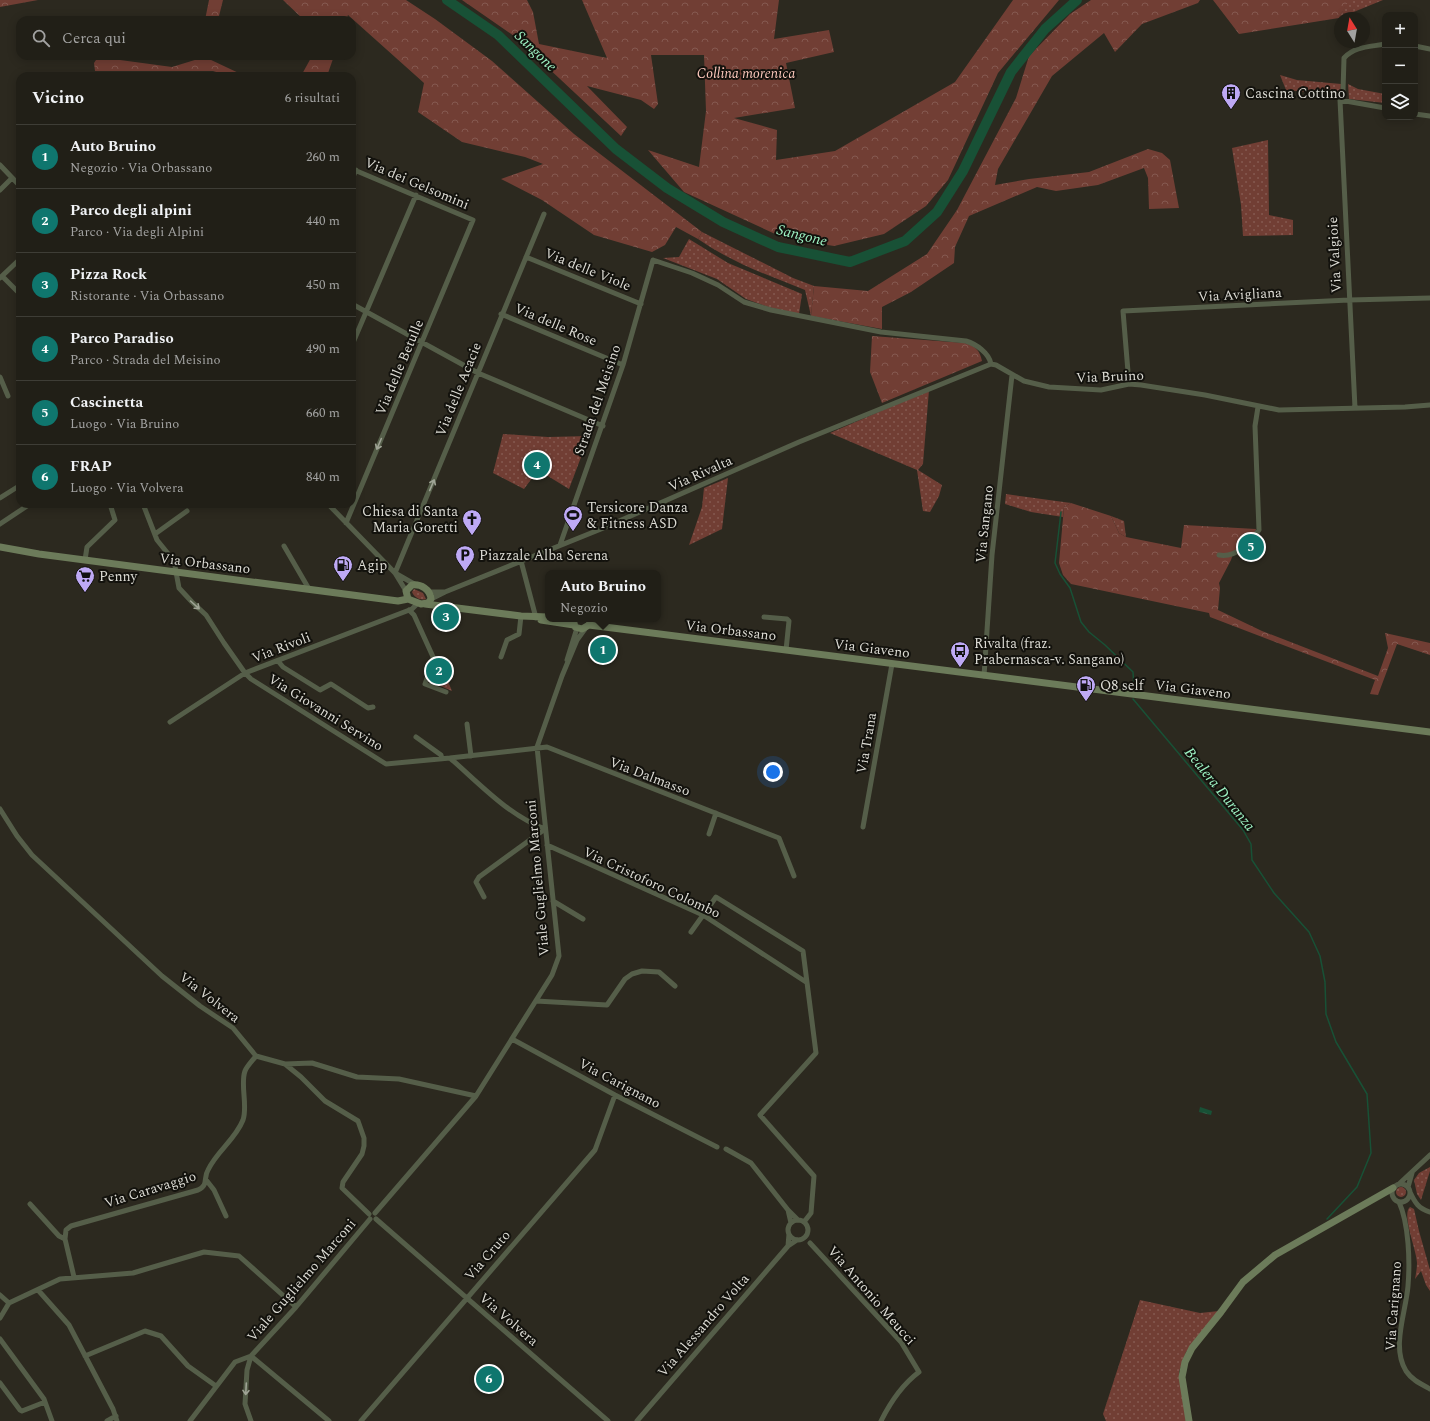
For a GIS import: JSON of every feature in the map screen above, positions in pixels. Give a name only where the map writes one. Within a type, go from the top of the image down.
[{"type":"main road","name":"Via Orbassano","points":[[0,547],[17,551],[390,599],[406,594],[410,586],[416,584],[430,595],[455,608]]},
{"type":"main road","name":"Via Orbassano","points":[[0,551],[17,551]]},
{"type":"main road","name":"Via Orbassano","points":[[406,594],[421,604],[545,619]]},
{"type":"main road","points":[[421,604],[430,595]]},
{"type":"main road","name":"Via Orbassano","points":[[536,618],[545,617]]},
{"type":"main road","name":"Via Orbassano","points":[[567,622],[786,650]]},
{"type":"main road","name":"Via Giaveno","points":[[786,650],[1430,732]]},
{"type":"main road","points":[[1189,1421],[1182,1377],[1185,1362],[1192,1348],[1222,1312],[1243,1282],[1275,1255],[1380,1194],[1392,1191]]},
{"type":"street","name":"Via Valgioie","points":[[1355,408],[1340,100],[1343,91],[1344,58],[1350,52],[1360,48],[1382,44]]},
{"type":"street","points":[[1418,47],[1430,49]]},
{"type":"street","points":[[1340,100],[1382,107]]},
{"type":"street","points":[[1418,114],[1430,116]]},
{"type":"street","points":[[0,165],[16,182]]},
{"type":"street","name":"Via dei Gelsomini","points":[[356,170],[473,220]]},
{"type":"street","points":[[0,190],[12,178]]},
{"type":"street","points":[[356,336],[416,195]]},
{"type":"street","name":"Via delle Acacie","points":[[395,573],[501,314],[544,214]]},
{"type":"street","name":"Via delle Betulle","points":[[356,499],[473,220]]},
{"type":"street","name":"Via delle Viole","points":[[526,257],[641,304]]},
{"type":"street","name":"Strada del Meisino","points":[[560,545],[623,365],[653,260]]},
{"type":"street","name":"Via Bruino","points":[[653,260],[692,273],[718,285],[744,302],[772,310],[881,332],[966,341],[974,344],[982,351],[989,359],[991,364],[996,365],[1012,375],[1034,384],[1049,387],[1101,390],[1129,384],[1206,395],[1258,407],[1279,410],[1430,405]]},
{"type":"street","points":[[16,264],[1,277],[16,290]]},
{"type":"street","name":"Via Avigliana","points":[[1129,384],[1123,312],[1349,300],[1430,298]]},
{"type":"street","points":[[356,306],[478,373],[602,426]]},
{"type":"street","name":"Via delle Rose","points":[[501,314],[623,365]]},
{"type":"street","name":"Via Rivalta","points":[[430,595],[446,592],[560,545],[799,442],[991,364]]},
{"type":"street","name":"Via Sangano","points":[[984,676],[992,556],[1012,375]]},
{"type":"street","points":[[0,377],[2,386],[8,396]]},
{"type":"street","points":[[1219,555],[1227,557],[1235,555],[1259,530],[1255,426],[1258,407]]},
{"type":"street","points":[[0,498],[16,488]]},
{"type":"street","points":[[0,524],[24,508]]},
{"type":"street","points":[[85,560],[87,547],[116,520],[112,508]]},
{"type":"street","name":"Via Giovanni Servino","points":[[145,508],[157,540],[174,561],[179,588],[206,614],[245,673],[251,679],[386,764],[450,758]]},
{"type":"street","points":[[332,508],[395,573],[406,594],[409,610],[414,615],[434,660],[425,684],[446,692]]},
{"type":"street","name":"Via delle Betulle","points":[[346,523],[352,508]]},
{"type":"street","points":[[155,534],[187,511]]},
{"type":"street","points":[[284,546],[309,589]]},
{"type":"street","points":[[521,561],[536,618]]},
{"type":"street","points":[[395,573],[416,584]]},
{"type":"street","name":"Via Rivoli","points":[[170,722],[245,673],[409,610],[421,604]]},
{"type":"street","points":[[501,657],[507,640],[519,634],[521,616]]},
{"type":"street","name":"Via Orbassano","points":[[764,617],[787,619],[789,621],[786,650]]},
{"type":"street","name":"Viale Guglielmo Marconi","points":[[251,1356],[296,1307],[371,1215],[476,1096],[552,975],[559,956],[537,747],[562,676],[583,624]]},
{"type":"street","points":[[278,661],[283,667],[320,690],[331,684],[368,708],[373,707]]},
{"type":"street","name":"Via Trana","points":[[863,827],[892,664]]},
{"type":"street","points":[[467,724],[471,756]]},
{"type":"street","points":[[416,737],[441,755],[442,759]]},
{"type":"street","name":"Via Dalmasso","points":[[450,758],[547,747],[778,838],[794,876]]},
{"type":"street","points":[[450,758],[505,806],[531,824],[545,829]]},
{"type":"street","name":"Via Volvera","points":[[0,809],[17,836],[51,874],[162,976],[200,1006],[233,1028],[256,1056]]},
{"type":"street","points":[[709,834],[716,813]]},
{"type":"street","points":[[484,897],[476,882],[479,877],[545,829]]},
{"type":"street","name":"Via Cristoforo Colombo","points":[[547,845],[631,885],[703,915],[806,982]]},
{"type":"street","points":[[691,932],[716,897],[801,948],[803,951],[816,1053],[760,1115],[814,1176],[810,1213],[804,1222]]},
{"type":"street","points":[[553,901],[583,919]]},
{"type":"street","points":[[536,1001],[607,1005],[626,979],[632,974],[642,971],[659,972],[675,986]]},
{"type":"street","name":"Via Carignano","points":[[512,1039],[615,1095],[717,1147]]},
{"type":"street","points":[[256,1056],[285,1064],[312,1063],[357,1077],[398,1079],[476,1096]]},
{"type":"street","name":"Via Caravaggio","points":[[65,1239],[66,1230],[71,1226],[198,1190],[204,1186],[207,1180],[208,1169],[235,1136],[244,1117],[245,1071],[256,1056]]},
{"type":"street","points":[[285,1064],[302,1077],[325,1102],[359,1124],[364,1138],[362,1154],[343,1182],[342,1188],[371,1215]]},
{"type":"street","name":"Via Cruto","points":[[361,1421],[466,1297],[595,1150],[615,1095]]},
{"type":"street","points":[[726,1149],[751,1163],[788,1210],[798,1220],[804,1222],[807,1227],[806,1234],[810,1243]]},
{"type":"street","points":[[1415,1203],[1394,1199],[1392,1191],[1430,1156]]},
{"type":"street","name":"Via Carignano","points":[[1412,1173],[1409,1189],[1403,1201],[1409,1257],[1408,1287],[1400,1342],[1401,1358],[1406,1370],[1415,1381],[1430,1389]]},
{"type":"street","points":[[207,1180],[214,1190],[226,1216]]},
{"type":"street","points":[[1400,1183],[1409,1189],[1415,1203],[1422,1210],[1430,1212]]},
{"type":"street","points":[[30,1204],[60,1236],[65,1239],[74,1277]]},
{"type":"street","points":[[788,1210],[791,1222],[788,1228],[788,1246]]},
{"type":"street","name":"Via Volvera","points":[[371,1215],[608,1421]]},
{"type":"street","points":[[791,1222],[798,1220]]},
{"type":"street","points":[[789,1234],[810,1243]]},
{"type":"street","points":[[799,1239],[806,1234]]},
{"type":"street","name":"Via Alessandro Volta","points":[[637,1421],[788,1246],[799,1239]]},
{"type":"street","name":"Via Antonio Meucci","points":[[810,1243],[901,1342],[919,1372],[912,1377],[889,1406],[881,1421]]},
{"type":"street","points":[[0,1318],[9,1303],[60,1279],[133,1273],[204,1252],[239,1256],[296,1307]]},
{"type":"street","points":[[38,1290],[69,1324],[86,1356],[116,1418],[107,1421]]},
{"type":"street","points":[[0,1295],[9,1303]]},
{"type":"street","points":[[86,1356],[145,1331],[161,1336],[188,1366],[216,1386]]},
{"type":"street","points":[[0,1339],[45,1402],[52,1421]]},
{"type":"street","points":[[190,1421],[236,1362],[251,1356]]},
{"type":"street","points":[[251,1356],[247,1370],[245,1404],[251,1421]]},
{"type":"street","points":[[251,1356],[329,1421]]},
{"type":"street","points":[[0,1383],[22,1411],[45,1402]]},
{"type":"green space","points":[[0,0],[38,0],[0,7]]},
{"type":"green space","points":[[209,0],[223,0],[219,16],[206,16]]},
{"type":"green space","points":[[283,0],[406,0],[435,19],[492,61],[574,134],[702,232],[698,239],[676,227],[665,245],[652,252],[594,235],[542,200],[501,179],[543,164],[525,157],[462,142],[418,112],[424,83],[356,22],[356,16],[300,16]]},
{"type":"green space","name":"Collina morenica","points":[[462,0],[527,0],[533,12],[539,44],[607,58],[582,0],[779,0],[774,39],[829,30],[834,52],[786,63],[795,108],[734,118],[777,130],[776,160],[835,151],[955,82],[1013,0],[1059,0],[998,73],[948,180],[926,206],[884,234],[834,246],[784,238],[684,192],[648,150],[699,167],[706,111],[704,55],[651,55],[658,104],[654,109],[641,100],[587,86],[627,127],[621,136],[514,36]]},
{"type":"green space","points":[[1091,0],[1200,0],[1198,3],[1142,24],[1115,52],[1104,33],[1052,76],[998,169],[995,185],[1029,179],[1089,172],[1148,149],[1162,153],[1170,160],[1179,208],[1149,209],[1148,178],[1144,168],[1098,185],[1056,191],[1037,187],[969,216],[955,247],[954,263],[911,292],[882,307],[882,329],[811,316],[814,286],[868,291],[927,254],[957,210],[1016,98],[1029,56],[1070,14]]},
{"type":"green space","points":[[1213,0],[1349,0],[1342,12],[1334,12],[1334,19],[1239,34]]},
{"type":"green space","points":[[1348,0],[1383,0],[1354,12],[1342,12]]},
{"type":"green space","points":[[96,60],[120,60],[172,67],[195,60],[211,60],[237,72],[95,71],[94,63]]},
{"type":"green space","points":[[310,60],[333,60],[328,72],[303,72]]},
{"type":"green space","points":[[1280,75],[1297,80],[1341,84],[1340,95],[1286,90]]},
{"type":"green space","points":[[1348,84],[1358,89],[1382,93],[1382,103],[1349,99]]},
{"type":"green space","points":[[1268,140],[1269,215],[1293,220],[1293,235],[1243,236],[1241,205],[1232,148]]},
{"type":"green space","points":[[702,232],[793,278],[814,286],[811,316],[805,290],[750,268],[723,255],[698,239]]},
{"type":"green space","points":[[689,239],[728,263],[802,294],[799,314],[768,307],[746,299],[717,279],[663,258],[679,257]]},
{"type":"green space","points":[[872,336],[965,343],[977,349],[982,361],[882,403],[870,372]]},
{"type":"green space","points":[[929,390],[923,464],[918,470],[942,485],[939,496],[930,512],[923,511],[917,470],[830,433]]},
{"type":"green space","points":[[503,434],[548,437],[589,436],[569,489],[538,470],[524,489],[493,473]]},
{"type":"green space","points":[[728,478],[722,529],[689,545],[702,507],[704,488]]},
{"type":"green space","points":[[1006,494],[1071,503],[1064,507],[1063,517],[1031,512],[1005,504]]},
{"type":"green space","points":[[1071,503],[1111,516],[1119,533],[1126,537],[1181,548],[1184,525],[1256,529],[1255,533],[1233,554],[1219,583],[1218,610],[1262,631],[1378,676],[1388,648],[1385,633],[1430,643],[1430,655],[1397,644],[1378,695],[1370,694],[1375,680],[1210,617],[1209,613],[1071,584],[1063,575],[1059,563],[1064,507]]},
{"type":"green space","points":[[1111,516],[1124,521],[1126,537],[1119,533]]},
{"type":"green space","points":[[414,589],[423,593],[426,599],[419,599],[416,597],[412,592]]},
{"type":"green space","points":[[439,660],[452,691],[431,682]]},
{"type":"green space","points":[[1430,1167],[1421,1200],[1417,1194],[1414,1180],[1419,1173]]},
{"type":"green space","points":[[1399,1187],[1403,1187],[1405,1188],[1405,1196],[1399,1197],[1396,1194],[1396,1190]]},
{"type":"green space","points":[[1410,1207],[1414,1209],[1430,1270],[1430,1291],[1421,1271],[1415,1279],[1417,1265],[1416,1257],[1407,1217]]},
{"type":"green space","points":[[1140,1300],[1200,1313],[1219,1311],[1186,1352],[1179,1372],[1186,1421],[1106,1421],[1103,1414]]},
{"type":"water","points":[[1200,1107],[1212,1111],[1211,1115],[1199,1112]]},
{"type":"waterway","name":"Sangone","points":[[447,0],[498,35],[616,149],[667,188],[723,222],[778,247],[850,262],[905,241],[937,212],[963,171],[1011,72],[1045,29],[1077,0]]},
{"type":"waterway","name":"Bealera Duranza","points":[[1061,512],[1055,563],[1060,574],[1070,588],[1081,622],[1089,632],[1133,672],[1134,687]]},
{"type":"waterway","name":"Bealera Duranza","points":[[1133,699],[1243,830],[1251,844],[1252,860],[1274,893],[1309,932],[1320,956],[1325,982],[1326,1014],[1336,1042],[1367,1094],[1371,1153],[1357,1187],[1327,1219]]},
{"type":"place","name":"Cascina Cottino","points":[[1231,110]]},
{"type":"place","name":"Parco Paradiso","points":[[537,465]]},
{"type":"place","name":"Tersicore Danza & Fitness ASD","points":[[573,532]]},
{"type":"place","name":"Chiesa di Santa Maria Goretti","points":[[472,536]]},
{"type":"place","name":"Cascinetta","points":[[1251,547]]},
{"type":"place","name":"Piazzale Alba Serena","points":[[465,572]]},
{"type":"place","name":"Agip","points":[[343,582]]},
{"type":"place","name":"Penny","points":[[85,593]]},
{"type":"place","name":"Pizza Rock","points":[[446,617]]},
{"type":"place","name":"Auto Bruino","points":[[603,650]]},
{"type":"place","name":"Rivalta (fraz. Prabernasca-v. Sangano)","points":[[960,668]]},
{"type":"place","name":"Parco degli alpini","points":[[439,671]]},
{"type":"place","name":"Q8 self","points":[[1086,702]]},
{"type":"place","name":"FRAP","points":[[489,1379]]}]
